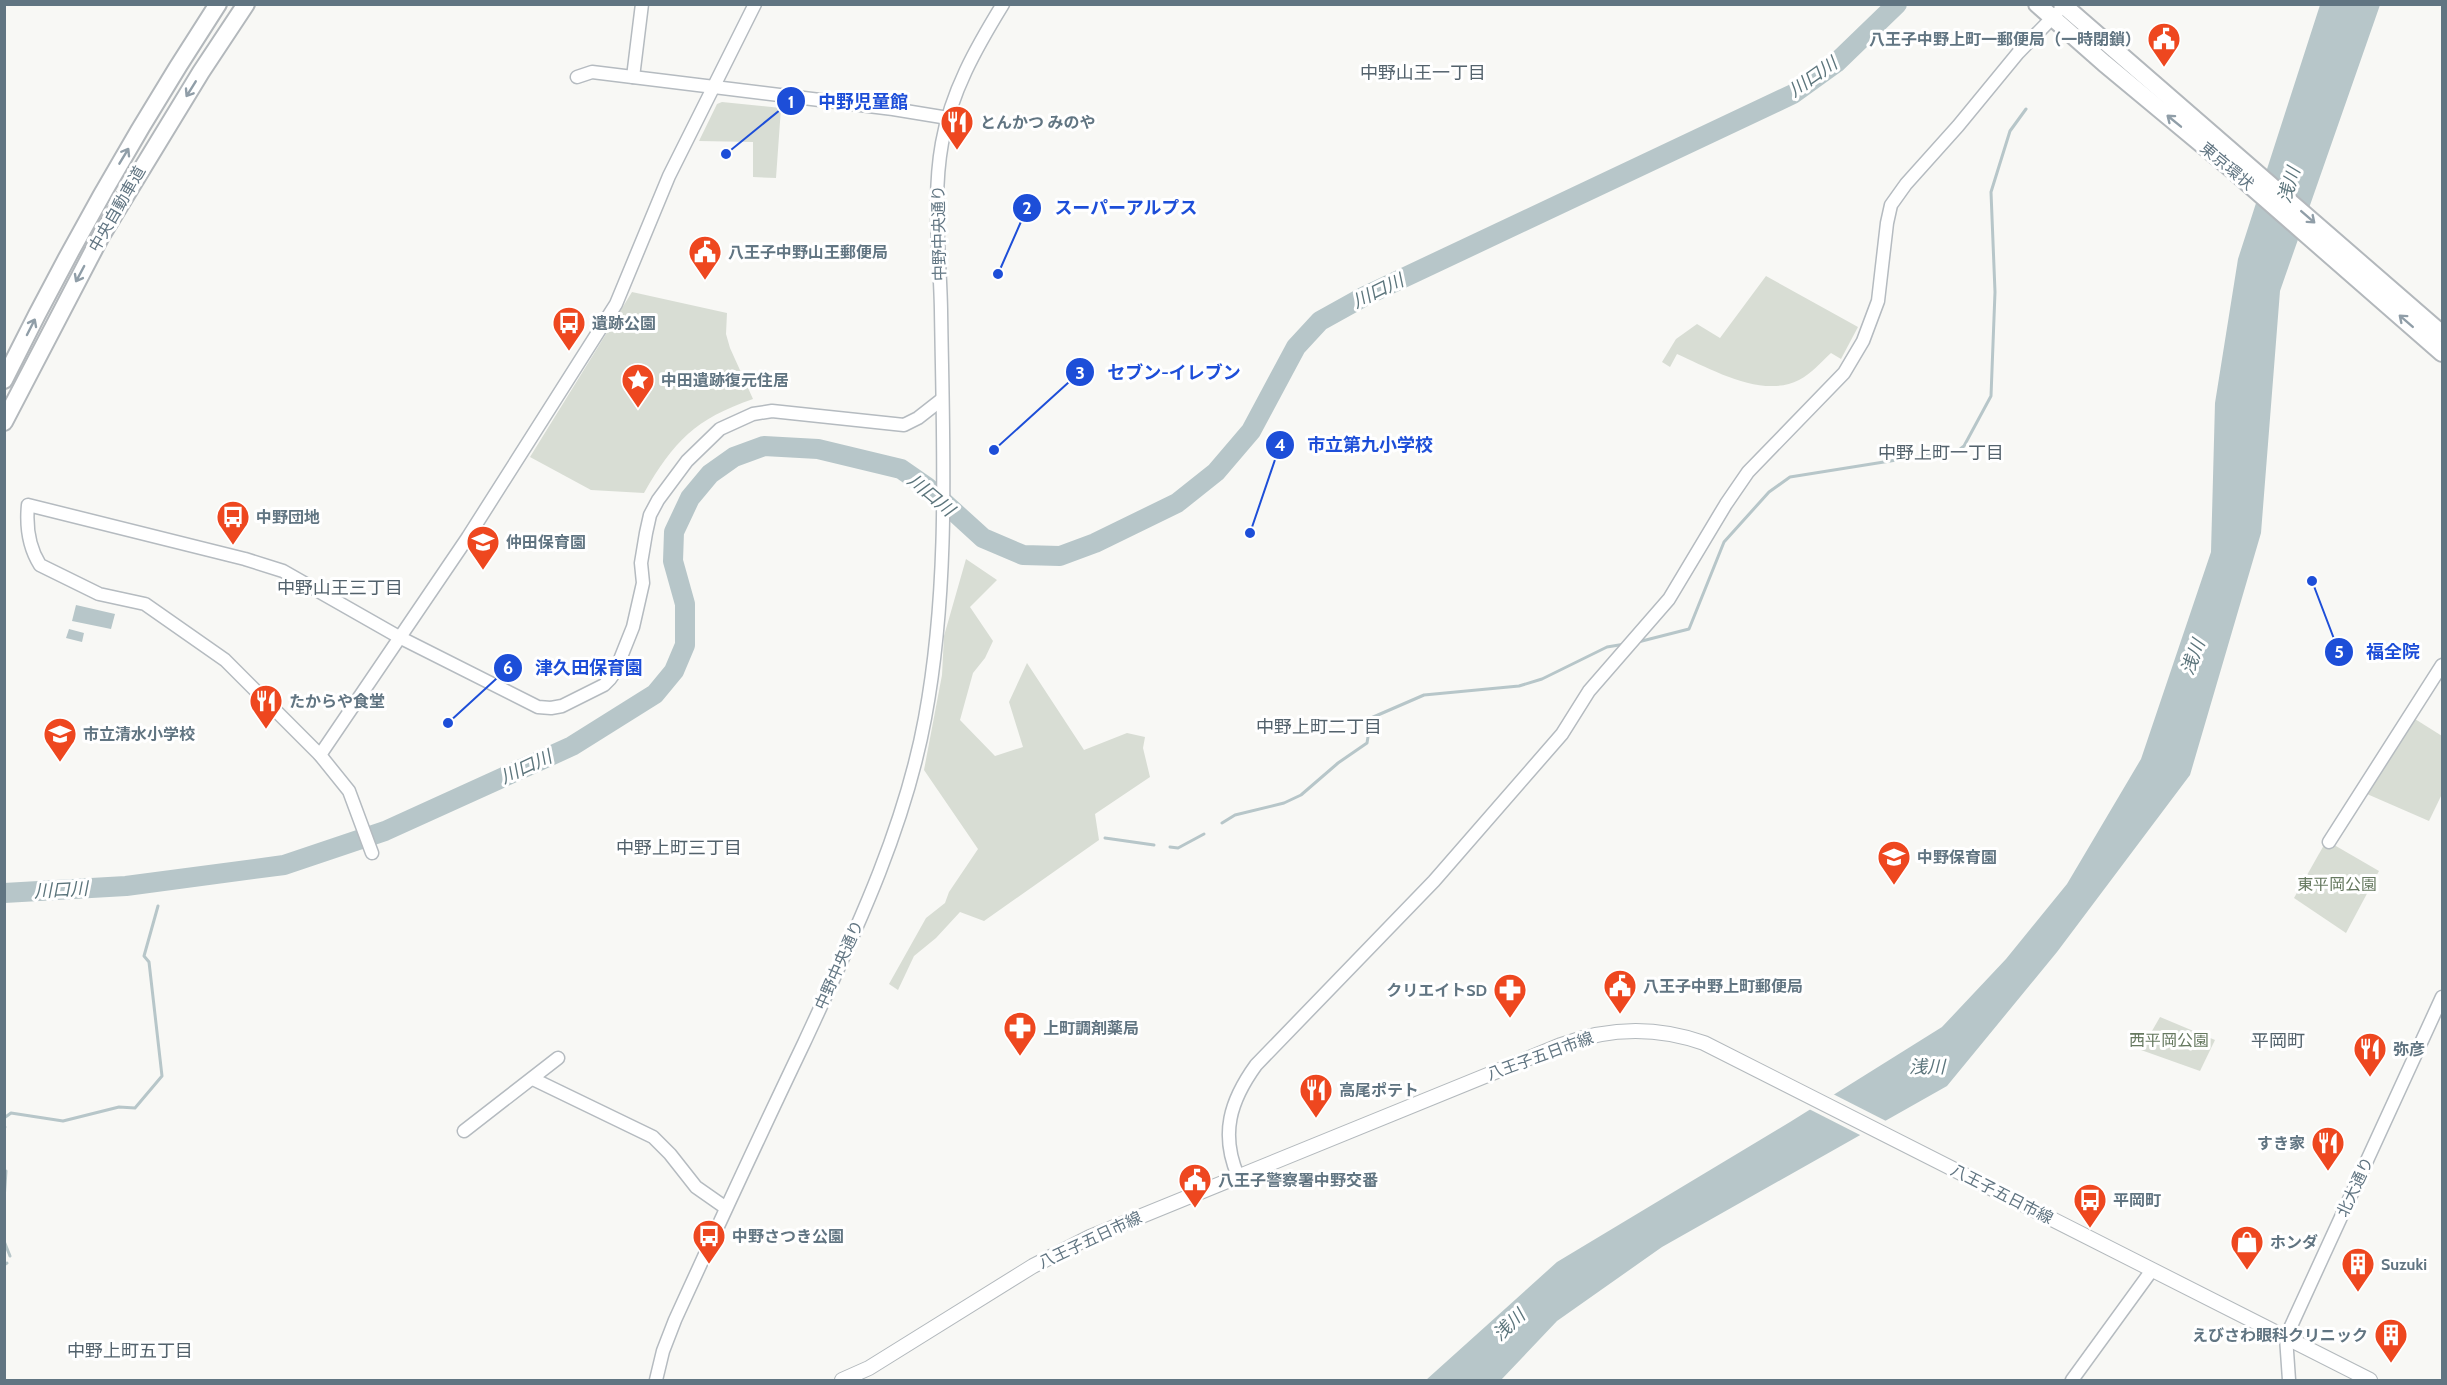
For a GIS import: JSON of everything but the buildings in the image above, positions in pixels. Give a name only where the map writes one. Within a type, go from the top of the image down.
[{"type":"highway","name":"中央自動車道","points":[[4,380],[83,226],[218,4]]},
{"type":"highway","name":"中央自動車道","points":[[4,422],[101,236],[246,4]]},
{"type":"highway","name":"東京環状","points":[[2037,4],[2060,10],[2371,280],[2442,334]]},
{"type":"highway","name":"東京環状","points":[[2371,280],[2442,353]]},
{"type":"main road","name":"八王子五日市線","points":[[842,1380],[868,1368],[1062,1250],[1562,1045],[1594,1035],[1644,1030],[1678,1034],[1704,1043],[2370,1380]]},
{"type":"street","points":[[633,77],[642,4]]},
{"type":"street","points":[[320,755],[468,537],[616,304],[669,176],[755,4]]},
{"type":"street","name":"中野中央通り","points":[[656,1380],[663,1351],[675,1320],[834,976],[884,861],[919,748],[934,660],[943,526],[941,301],[936,225],[942,144],[964,71],[1003,4]]},
{"type":"street","points":[[1238,1176],[1228,1145],[1234,1100],[1256,1065],[1434,881],[1562,734],[1590,691],[1668,598],[1743,479],[1769,449],[1827,393],[1854,359],[1878,301],[1888,214],[1896,197],[2018,53],[2060,10]]},
{"type":"street","points":[[577,77],[592,72],[893,109],[948,118]]},
{"type":"street","points":[[372,851],[349,791],[320,755],[231,665],[146,604],[99,594],[40,565],[34,556],[26,528],[28,505],[269,566],[292,576],[399,637],[538,707],[551,708],[562,706],[604,685],[615,672],[633,627],[643,583],[641,563],[650,515],[679,471],[720,429],[753,414],[772,411],[904,425],[918,418],[941,400]]},
{"type":"street","points":[[2329,842],[2442,665]]},
{"type":"street","name":"北大通り","points":[[2289,1380],[2286,1337],[2442,997]]},
{"type":"street","points":[[464,1131],[558,1058]]},
{"type":"street","points":[[533,1079],[653,1137],[670,1154],[696,1187],[726,1208]]},
{"type":"street","points":[[2072,1380],[2152,1270]]},
{"type":"green space","points":[[722,102],[781,108],[776,178],[753,177],[753,142],[699,141],[717,104]]},
{"type":"green space","points":[[1766,276],[1858,327],[1841,359],[1831,353],[1799,380],[1785,385],[1769,386],[1737,380],[1677,354],[1670,367],[1662,362],[1676,339],[1697,324],[1720,338]]},
{"type":"green space","points":[[632,292],[727,313],[726,334],[730,348],[753,399],[716,415],[688,434],[666,459],[644,493],[591,490],[530,457]]},
{"type":"green space","points":[[966,559],[997,580],[970,607],[993,641],[985,658],[973,673],[960,720],[995,756],[1023,747],[1009,702],[1027,663],[1084,750],[1127,733],[1145,737],[1143,748],[1150,777],[1095,814],[1099,840],[984,921],[960,912],[936,938],[914,956],[898,990],[889,984],[926,918],[945,903],[949,892],[978,849],[924,770],[942,675],[944,636]]},
{"type":"green space","points":[[2415,719],[2442,736],[2442,794],[2429,821],[2367,794]]},
{"type":"green space","name":"東平岡公園","points":[[2329,842],[2379,871],[2346,933],[2294,898],[2324,845]]},
{"type":"green space","name":"西平岡公園","points":[[2160,1017],[2215,1040],[2200,1071],[2141,1050]]},
{"type":"water","name":"浅川","points":[[2320,5],[2380,5],[2280,291],[2261,533],[2190,775],[2057,952],[1947,1086],[1662,1247],[1557,1321],[1501,1380],[1426,1380],[1557,1262],[1790,1122],[1942,1027],[2006,959],[2067,884],[2141,759],[2211,552],[2215,403],[2238,259]]},
{"type":"water","points":[[76,605],[115,614],[111,629],[72,621]]},
{"type":"water","points":[[69,629],[84,633],[82,642],[66,638]]},
{"type":"pier","points":[[1831,1093],[1888,1122],[1862,1136],[1807,1108]]},
{"type":"waterway","name":"川口川","points":[[4,893],[126,886],[284,865],[385,831],[572,746],[655,694],[674,671],[685,645],[685,604],[673,561],[674,532],[690,498],[710,474],[734,457],[764,446],[818,449],[901,469],[927,487],[983,538],[1023,555],[1060,556],[1095,543],[1177,503],[1216,472],[1251,431],[1296,347],[1320,321],[1365,296],[1793,94],[1836,63],[1897,4]]},
{"type":"waterway","points":[[1638,642],[1689,629],[1724,542],[1769,492],[1790,477],[1959,450],[1964,446],[1991,396],[1995,292],[1991,192],[2010,131],[2026,109]]},
{"type":"waterway","points":[[1222,823],[1235,815],[1284,803],[1301,795],[1338,763],[1367,743],[1371,718],[1424,695],[1519,686],[1542,679],[1607,647],[1625,644]]},
{"type":"waterway","points":[[1170,847],[1178,848],[1204,834]]},
{"type":"waterway","points":[[1105,838],[1154,845]]},
{"type":"waterway","points":[[4,1118],[11,1113],[63,1121],[119,1107],[135,1108],[162,1076],[149,962],[144,956],[158,906]]},
{"type":"waterway","points":[[4,1200],[6,1171]]},
{"type":"waterway","points":[[4,1241],[10,1256]]},
{"type":"place","name":"八王子中野上町一郵便局（一時閉鎖）","points":[[2164,68]]},
{"type":"place","name":"とんかつ みのや","points":[[957,151]]},
{"type":"place","name":"中野児童館","points":[[726,154]]},
{"type":"place","name":"スーパーアルプス","points":[[998,274]]},
{"type":"place","name":"八王子中野山王郵便局","points":[[705,281]]},
{"type":"place","name":"遺跡公園","points":[[569,352]]},
{"type":"place","name":"中田遺跡復元住居","points":[[638,409]]},
{"type":"place","name":"セブン-イレブン","points":[[994,450]]},
{"type":"place","name":"市立第九小学校","points":[[1250,533]]},
{"type":"place","name":"中野団地","points":[[233,546]]},
{"type":"place","name":"仲田保育園","points":[[483,571]]},
{"type":"place","name":"福全院","points":[[2312,581]]},
{"type":"place","name":"津久田保育園","points":[[448,723]]},
{"type":"place","name":"たからや食堂","points":[[266,730]]},
{"type":"place","name":"市立清水小学校","points":[[60,763]]},
{"type":"place","name":"中野保育園","points":[[1894,886]]},
{"type":"place","name":"八王子中野上町郵便局","points":[[1620,1015]]},
{"type":"place","name":"クリエイトSD","points":[[1510,1019]]},
{"type":"place","name":"上町調剤薬局","points":[[1020,1057]]},
{"type":"place","name":"弥彦","points":[[2370,1078]]},
{"type":"place","name":"高尾ポテト","points":[[1316,1119]]},
{"type":"place","name":"すき家","points":[[2328,1172]]},
{"type":"place","name":"八王子警察署中野交番","points":[[1195,1209]]},
{"type":"place","name":"平岡町","points":[[2090,1229]]},
{"type":"place","name":"中野さつき公園","points":[[709,1265]]},
{"type":"place","name":"ホンダ","points":[[2247,1271]]},
{"type":"place","name":"Suzuki","points":[[2358,1293]]},
{"type":"place","name":"えびさわ眼科クリニック","points":[[2391,1364]]},
{"type":"district","name":"中野山王一丁目","points":[[1423,73]]},
{"type":"district","name":"中野上町一丁目","points":[[1941,453]]},
{"type":"district","name":"中野山王三丁目","points":[[340,588]]},
{"type":"district","name":"中野上町二丁目","points":[[1319,727]]},
{"type":"district","name":"中野上町三丁目","points":[[679,848]]},
{"type":"district","name":"平岡町","points":[[2278,1041]]},
{"type":"district","name":"中野上町五丁目","points":[[130,1351]]}]
